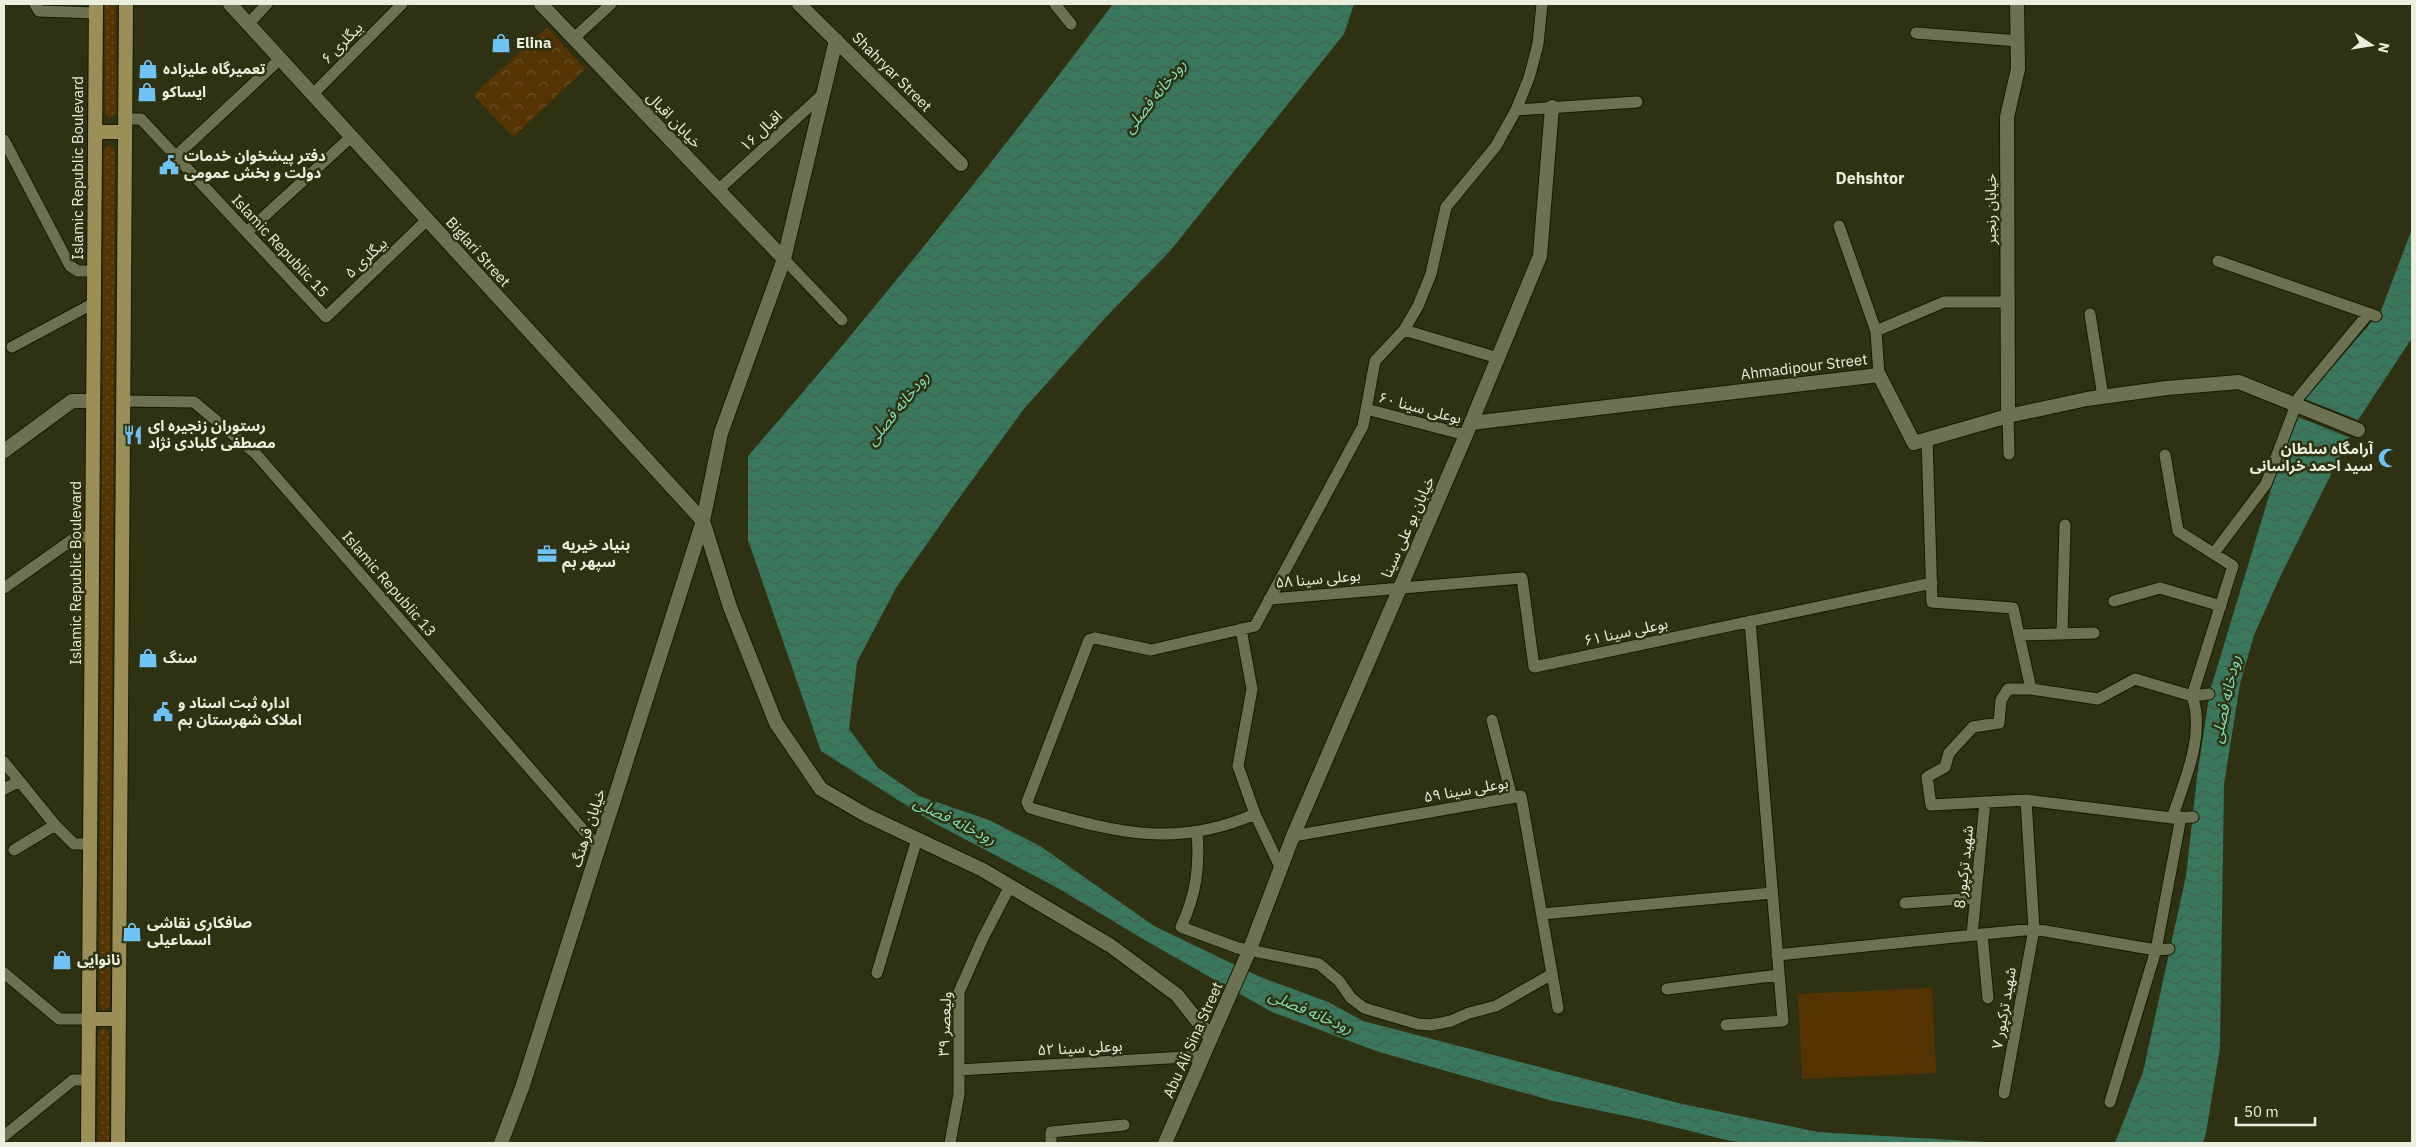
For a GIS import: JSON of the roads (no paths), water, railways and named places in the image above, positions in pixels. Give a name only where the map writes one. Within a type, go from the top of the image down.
[{"type":"main road","points":[[118,1143],[126,4]]},
{"type":"main road","name":"Islamic Republic Boulevard","points":[[88,1143],[96,9]]},
{"type":"main road","points":[[95,132],[125,126]]},
{"type":"main road","points":[[89,1019],[119,1020]]},
{"type":"street","points":[[36,4],[39,11],[96,9]]},
{"type":"street","name":"Biglari Street","points":[[230,4],[702,521]]},
{"type":"street","points":[[248,24],[267,4]]},
{"type":"street","name":"بیگلری ۶","points":[[312,94],[402,4]]},
{"type":"street","name":"خیابان اقبال","points":[[541,4],[784,259]]},
{"type":"street","points":[[574,38],[611,4]]},
{"type":"street","name":"Shahryar Street","points":[[799,4],[961,164]]},
{"type":"street","points":[[1054,4],[1071,24]]},
{"type":"street","points":[[1255,814],[1240,821],[1197,832],[1163,835],[1110,830],[1030,808],[1027,802],[1089,640],[1095,638],[1150,650],[1255,626],[1363,426],[1375,361],[1404,330],[1431,274],[1446,207],[1496,146],[1516,110],[1529,78],[1538,44],[1542,4]]},
{"type":"street","name":"خیابان رنجبر","points":[[2008,416],[2007,117],[2018,69],[2017,4]]},
{"type":"street","points":[[1916,33],[2019,41]]},
{"type":"street","name":"خیابان فرهنگ","points":[[501,1143],[522,1088],[702,521],[721,432],[784,259],[836,40]]},
{"type":"street","points":[[176,156],[280,60]]},
{"type":"street","name":"اقبال ۱۶","points":[[718,190],[823,94]]},
{"type":"street","points":[[1516,110],[1637,102]]},
{"type":"street","name":"خیابان بو علی سینا","points":[[1250,949],[1293,836],[1468,429],[1540,256],[1552,107]]},
{"type":"street","name":"Islamic Republic 15","points":[[125,126],[141,119],[326,316]]},
{"type":"street","points":[[247,232],[351,137]]},
{"type":"street","points":[[4,140],[70,266],[78,271],[94,271]]},
{"type":"street","name":"بیگلری ۵","points":[[326,316],[427,220]]},
{"type":"street","points":[[1839,226],[1876,331],[1879,375]]},
{"type":"street","points":[[784,259],[842,320]]},
{"type":"street","points":[[2214,553],[2266,484],[2298,405],[2299,397],[2372,315],[2218,261]]},
{"type":"street","points":[[1876,331],[1944,302],[2008,302]]},
{"type":"street","points":[[12,347],[94,303]]},
{"type":"street","points":[[2090,314],[2103,397]]},
{"type":"street","points":[[1404,330],[1498,358]]},
{"type":"street","name":"Ahmadipour Street","points":[[1468,429],[1879,375],[1914,443],[1927,438]]},
{"type":"street","points":[[2030,690],[2013,608],[1932,602],[1927,438],[2008,416],[2103,397],[2167,388],[2239,382],[2357,430]]},
{"type":"street","points":[[4,451],[72,401],[93,401]]},
{"type":"street","name":"Islamic Republic 13","points":[[123,401],[194,402],[256,454],[599,848]]},
{"type":"street","name":"بوعلی سینا ۶۰","points":[[1366,409],[1468,429]]},
{"type":"street","points":[[2008,416],[2009,454]]},
{"type":"street","points":[[2110,1102],[2156,950],[2191,762],[2197,711],[2192,696],[2234,566],[2178,531],[2165,455]]},
{"type":"street","points":[[702,521],[730,608],[776,722],[821,788],[866,815],[983,870],[1111,946],[1177,995],[1211,1038]]},
{"type":"street","points":[[2062,634],[2065,525]]},
{"type":"street","points":[[4,588],[76,537],[92,537]]},
{"type":"street","name":"بوعلی سینا ۶۱","points":[[1400,587],[1522,578],[1534,667],[1932,583]]},
{"type":"street","name":"بوعلی سینا ۵۸","points":[[1269,599],[1400,587]]},
{"type":"street","points":[[2114,601],[2160,588],[2220,606]]},
{"type":"street","points":[[1726,1025],[1783,1021],[1750,621]]},
{"type":"street","points":[[1241,629],[1252,690],[1238,766],[1255,814],[1281,869]]},
{"type":"street","points":[[2019,635],[2094,633]]},
{"type":"street","points":[[2182,817],[2026,800],[1931,805],[1927,777],[1945,767],[1949,753],[1974,727],[1999,723],[2001,700],[2008,689],[2030,690],[2098,700],[2135,679],[2192,696],[2209,694]]},
{"type":"street","points":[[1492,720],[1512,798]]},
{"type":"street","points":[[4,762],[18,782],[55,826],[74,844],[90,844]]},
{"type":"street","points":[[4,789],[18,782]]},
{"type":"street","name":"بوعلی سینا ۵۹","points":[[1293,836],[1521,796],[1558,1008]]},
{"type":"street","name":"شهید ترکپور ۷","points":[[2004,1093],[2034,929],[2026,800]]},
{"type":"street","name":"شهید ترکپور 8","points":[[1985,802],[1976,898],[1977,935],[1988,998]]},
{"type":"street","points":[[14,850],[55,826]]},
{"type":"street","points":[[1197,832],[1199,856],[1197,881],[1191,904],[1181,927],[1238,948],[1319,964],[1339,981],[1351,998],[1364,1008],[1418,1024],[1431,1025],[1451,1021],[1469,1013],[1496,1006],[1552,974]]},
{"type":"street","points":[[877,973],[917,839]]},
{"type":"street","name":"ولیعصر ۳۹","points":[[950,1143],[959,1094],[959,992],[982,940],[1010,886]]},
{"type":"street","points":[[1542,914],[1772,893]]},
{"type":"street","points":[[1905,903],[1976,898]]},
{"type":"street","points":[[1777,955],[2034,929],[2156,950],[2169,949]]},
{"type":"street","name":"Abu Ali Sina Street","points":[[1165,1143],[1250,949]]},
{"type":"street","points":[[4,973],[59,1019],[89,1019]]},
{"type":"street","points":[[1667,989],[1779,975]]},
{"type":"street","name":"بوعلی سینا ۵۲","points":[[959,1070],[1203,1056]]},
{"type":"street","points":[[4,1136],[73,1080],[88,1080]]},
{"type":"street","points":[[1051,1143],[1051,1132],[1124,1125]]},
{"type":"water","name":"رودخانه فصلی","points":[[1113,4],[1354,4],[1344,34],[1170,251],[1105,318],[1023,410],[896,588],[857,662],[849,729],[878,768],[919,796],[989,820],[1040,846],[1154,926],[1258,976],[1328,1002],[1363,1021],[1678,1103],[1818,1132],[2002,1143],[1747,1143],[1731,1141],[1645,1120],[1553,1101],[1379,1052],[1272,1012],[1148,942],[1056,887],[934,823],[821,751],[748,540],[748,456],[935,233]]},
{"type":"water","name":"رودخانه فصلی","points":[[2412,229],[2412,338],[2358,420],[2280,577],[2254,635],[2240,684],[2224,784],[2220,1048],[2203,1143],[2115,1143],[2143,1072],[2186,876],[2197,777],[2210,691],[2272,486],[2305,399],[2381,311]]},
{"type":"place","name":"Elina","points":[[501,43]]},
{"type":"place","name":"تعمیرگاه علیزاده","points":[[148,69]]},
{"type":"place","name":"ایساکو","points":[[147,92]]},
{"type":"place","name":"دفتر پیشخوان خدمات دولت و بخش عمومی","points":[[169,165]]},
{"type":"place","name":"رستوران زنجیره ای مصطفی کلبادی نژاد","points":[[133,435]]},
{"type":"place","name":"آرامگاه سلطان سید احمد خراسانی","points":[[2388,458]]},
{"type":"place","name":"بنیاد خیریه سپهر بم","points":[[547,554]]},
{"type":"place","name":"سنگ","points":[[148,658]]},
{"type":"place","name":"اداره ثبت اسناد و املاک شهرستان بم","points":[[163,712]]},
{"type":"place","name":"صافکاری نقاشی اسماعیلی","points":[[132,932]]},
{"type":"place","name":"نانوایی","points":[[62,960]]},
{"type":"district","name":"Dehshtor","points":[[1870,178]]}]
